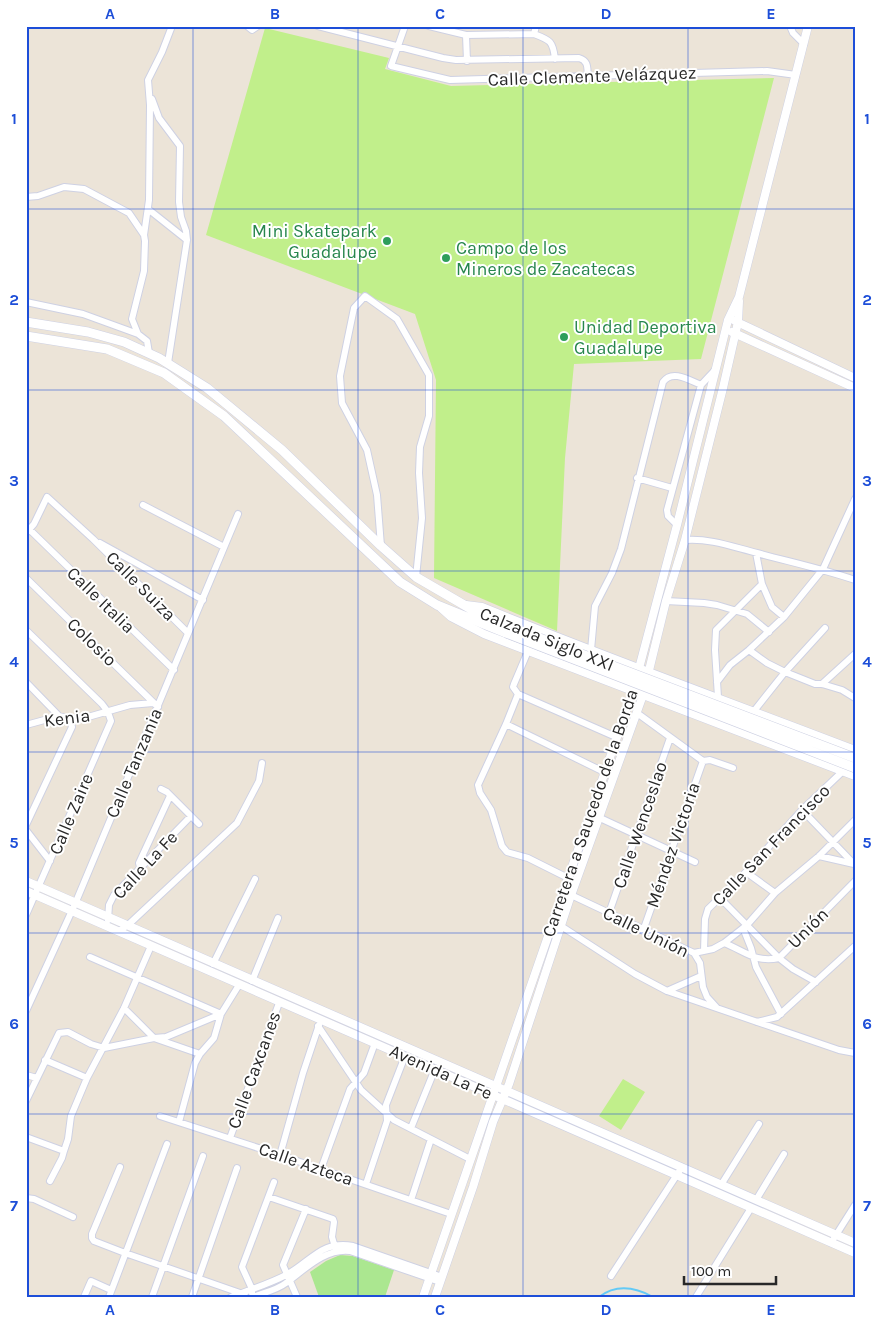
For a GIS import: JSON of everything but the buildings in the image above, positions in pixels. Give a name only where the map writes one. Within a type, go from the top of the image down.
[{"type":"main road","name":"Calzada Siglo XXI","points":[[26,322],[88,332],[124,342],[168,363],[207,388],[282,450],[381,546],[416,577],[507,630],[630,681],[855,768]]},
{"type":"main road","name":"Calzada Siglo XXI","points":[[26,336],[107,350],[164,373],[224,416],[400,582],[437,604],[855,758]]},
{"type":"street","points":[[138,334],[132,319],[144,271],[144,235],[148,209],[150,105],[148,80],[172,26]]},
{"type":"street","points":[[247,26],[252,30],[258,26]]},
{"type":"street","points":[[318,26],[443,58],[467,61],[579,58],[587,63],[588,77]]},
{"type":"street","points":[[398,47],[405,26]]},
{"type":"street","points":[[429,26],[466,35],[490,30],[534,34],[549,39],[553,46],[555,58]]},
{"type":"street","points":[[534,34],[536,26]]},
{"type":"street","points":[[790,26],[793,33],[804,44]]},
{"type":"street","points":[[739,297],[808,26]]},
{"type":"street","points":[[466,35],[467,61]]},
{"type":"street","name":"Calle Clemente Velázquez","points":[[398,47],[391,66],[450,80],[767,71],[796,75]]},
{"type":"street","points":[[148,80],[153,103],[160,118],[180,146],[179,202],[187,240],[168,363]]},
{"type":"street","points":[[26,197],[38,196],[64,187],[84,189],[129,213],[144,235]]},
{"type":"street","points":[[148,209],[187,240]]},
{"type":"street","points":[[381,546],[377,495],[367,450],[342,403],[340,376],[354,308],[365,296],[397,319],[429,375],[429,416],[420,447],[419,472],[422,518],[416,577]]},
{"type":"street","name":"Carretera a Saucedo de la Borda","points":[[423,1297],[493,1090],[633,691],[728,320],[739,297]]},
{"type":"street","name":"Carretera a Saucedo de la Borda","points":[[435,1297],[649,673],[666,602],[685,540],[736,332],[739,297]]},
{"type":"street","points":[[26,302],[83,314],[138,334],[147,341],[149,353]]},
{"type":"street","points":[[728,320],[738,322],[855,378]]},
{"type":"street","points":[[726,330],[736,332],[855,388]]},
{"type":"street","points":[[677,524],[668,516],[667,510],[672,488],[701,385],[715,370]]},
{"type":"street","points":[[591,650],[595,606],[612,573],[621,548],[637,478],[663,382],[666,377],[672,375],[701,385]]},
{"type":"street","points":[[637,478],[672,488]]},
{"type":"street","name":"Calle Suiza","points":[[28,531],[34,524],[47,497],[93,539],[188,634]]},
{"type":"street","points":[[717,682],[730,665],[750,650],[784,617],[823,569],[855,499]]},
{"type":"street","points":[[143,505],[224,547]]},
{"type":"street","name":"Calle Tanzania","points":[[26,1011],[73,907],[156,705],[174,670],[238,514]]},
{"type":"street","name":"Calle Italia","points":[[28,531],[174,670]]},
{"type":"street","name":"Calle Suiza","points":[[93,539],[202,600]]},
{"type":"street","points":[[685,540],[698,539],[718,543],[823,569],[855,580]]},
{"type":"street","points":[[756,553],[762,584],[772,607],[784,617]]},
{"type":"street","name":"Colosio","points":[[26,578],[156,705]]},
{"type":"street","points":[[718,697],[715,650],[716,630],[762,584]]},
{"type":"street","points":[[666,602],[717,605],[747,614],[769,632]]},
{"type":"street","name":"Calzada Siglo XXI","points":[[437,604],[451,617],[470,627],[528,651],[855,776]]},
{"type":"street","points":[[466,605],[482,607],[638,669],[718,697],[855,750]]},
{"type":"street","points":[[754,712],[785,672],[825,628]]},
{"type":"street","points":[[26,630],[108,712]]},
{"type":"street","points":[[750,650],[767,663],[785,672],[815,684],[822,684],[842,690],[855,698]]},
{"type":"street","points":[[528,651],[514,684],[518,694],[616,737]]},
{"type":"street","points":[[822,684],[855,654]]},
{"type":"street","points":[[602,680],[612,671],[614,659]]},
{"type":"street","points":[[662,702],[661,686],[667,680]]},
{"type":"street","points":[[26,682],[59,716]]},
{"type":"street","points":[[518,694],[478,785],[479,790],[491,810],[499,840],[507,852],[528,858],[568,878]]},
{"type":"street","name":"Kenia","points":[[28,725],[59,716],[70,719],[82,718],[130,705],[156,705]]},
{"type":"street","name":"Calle Zaire","points":[[26,915],[111,721],[108,712]]},
{"type":"street","points":[[637,712],[670,738],[703,760],[710,760],[733,768]]},
{"type":"street","points":[[26,825],[72,727],[70,719]]},
{"type":"street","points":[[506,724],[604,772]]},
{"type":"street","points":[[26,732],[28,725]]},
{"type":"street","name":"Calle Wenceslao","points":[[609,913],[670,738]]},
{"type":"street","name":"Méndez Victoria","points":[[643,930],[703,760]]},
{"type":"street","points":[[119,931],[128,926],[237,823],[259,781],[262,763]]},
{"type":"street","name":"Calle San Francisco","points":[[704,952],[705,919],[708,909],[746,872],[802,810],[843,772]]},
{"type":"street","points":[[160,789],[170,796],[198,824]]},
{"type":"street","points":[[140,867],[139,863],[170,796]]},
{"type":"street","points":[[802,810],[834,841],[854,864]]},
{"type":"street","name":"Calle La Fe","points":[[108,926],[108,905],[114,895],[191,816]]},
{"type":"street","points":[[600,818],[694,862]]},
{"type":"street","points":[[694,954],[713,949],[745,927],[775,893],[819,856],[855,820]]},
{"type":"street","points":[[26,830],[50,862]]},
{"type":"street","points":[[819,856],[854,864]]},
{"type":"street","points":[[746,872],[775,893]]},
{"type":"street","points":[[213,964],[255,879]]},
{"type":"street","name":"Avenida La Fe","points":[[26,881],[108,926],[320,1023],[375,1043],[435,1069],[493,1090],[506,1091],[855,1243]]},
{"type":"street","name":"Unión","points":[[754,958],[763,960],[779,958],[855,881]]},
{"type":"street","name":"Avenida La Fe","points":[[26,891],[108,917],[329,1013],[493,1090],[502,1099],[855,1253]]},
{"type":"street","name":"Calle Unión","points":[[572,895],[694,954],[700,963],[703,987],[717,1008]]},
{"type":"street","points":[[720,898],[745,927],[779,958],[793,969],[816,982]]},
{"type":"street","points":[[252,981],[278,918]]},
{"type":"street","points":[[561,926],[635,974],[667,991],[839,1050],[855,1053]]},
{"type":"street","points":[[745,927],[756,967],[781,1014]]},
{"type":"street","points":[[724,943],[746,952],[754,958]]},
{"type":"street","points":[[50,1181],[62,1158],[72,1116],[87,1078],[124,1008],[151,946]]},
{"type":"street","points":[[757,1022],[777,1017],[781,1014],[855,946]]},
{"type":"street","points":[[90,958],[221,1014]]},
{"type":"street","points":[[667,991],[701,976]]},
{"type":"street","points":[[178,1122],[195,1063],[214,1038],[221,1014],[239,985]]},
{"type":"street","name":"Calle Caxcanes","points":[[230,1138],[279,1003]]},
{"type":"street","points":[[124,1008],[154,1038],[200,1054]]},
{"type":"street","points":[[280,1155],[302,1073],[320,1023],[329,1013]]},
{"type":"street","points":[[26,1101],[58,1033],[68,1032],[91,1044],[104,1048],[166,1037],[221,1014]]},
{"type":"street","points":[[320,1023],[361,1090],[387,1114],[394,1120],[470,1159]]},
{"type":"street","points":[[321,1169],[350,1090],[364,1073],[375,1043]]},
{"type":"street","points":[[366,1184],[387,1121],[386,1106],[405,1056]]},
{"type":"street","points":[[45,1060],[87,1078]]},
{"type":"street","points":[[411,1128],[435,1069]]},
{"type":"street","points":[[26,1075],[37,1078]]},
{"type":"street","name":"Calle Azteca","points":[[160,1116],[451,1214]]},
{"type":"street","points":[[721,1185],[759,1124]]},
{"type":"street","points":[[26,1137],[64,1151]]},
{"type":"street","points":[[410,1200],[431,1139]]},
{"type":"street","points":[[84,1297],[91,1281],[110,1293],[167,1144]]},
{"type":"street","points":[[756,1200],[784,1154]]},
{"type":"street","points":[[152,1297],[203,1156]]},
{"type":"street","points":[[120,1167],[92,1234],[94,1241],[243,1295]]},
{"type":"street","points":[[612,1276],[682,1167]]},
{"type":"street","points":[[192,1297],[237,1168]]},
{"type":"street","points":[[274,1182],[242,1267],[252,1289],[253,1297],[285,1284],[289,1277]]},
{"type":"street","points":[[269,1197],[332,1219],[334,1222],[332,1237],[335,1248]]},
{"type":"street","points":[[26,1198],[34,1199],[73,1217]]},
{"type":"street","points":[[831,1243],[855,1204]]},
{"type":"street","points":[[696,1297],[751,1208]]},
{"type":"street","points":[[296,1297],[283,1265],[306,1209]]},
{"type":"street","points":[[231,1297],[243,1295],[252,1289],[289,1277],[335,1248],[352,1246],[441,1279]]},
{"type":"green space","name":"Unidad Deportiva Guadalupe","points":[[265,28],[389,58],[385,69],[451,86],[774,78],[701,359],[574,364],[565,458],[557,631],[434,578],[436,380],[415,314],[206,235]]},
{"type":"green space","points":[[623,1079],[645,1092],[621,1130],[599,1116]]},
{"type":"green space","points":[[340,1255],[353,1256],[394,1270],[385,1297],[319,1297],[310,1272],[326,1261]]},
{"type":"waterway","points":[[599,1297],[612,1290],[626,1288],[653,1297]]},
{"type":"place","name":"Mini Skatepark Guadalupe","points":[[387,241]]},
{"type":"place","name":"Campo de los Mineros de Zacatecas","points":[[446,258]]},
{"type":"place","name":"Unidad Deportiva Guadalupe","points":[[564,337]]}]
